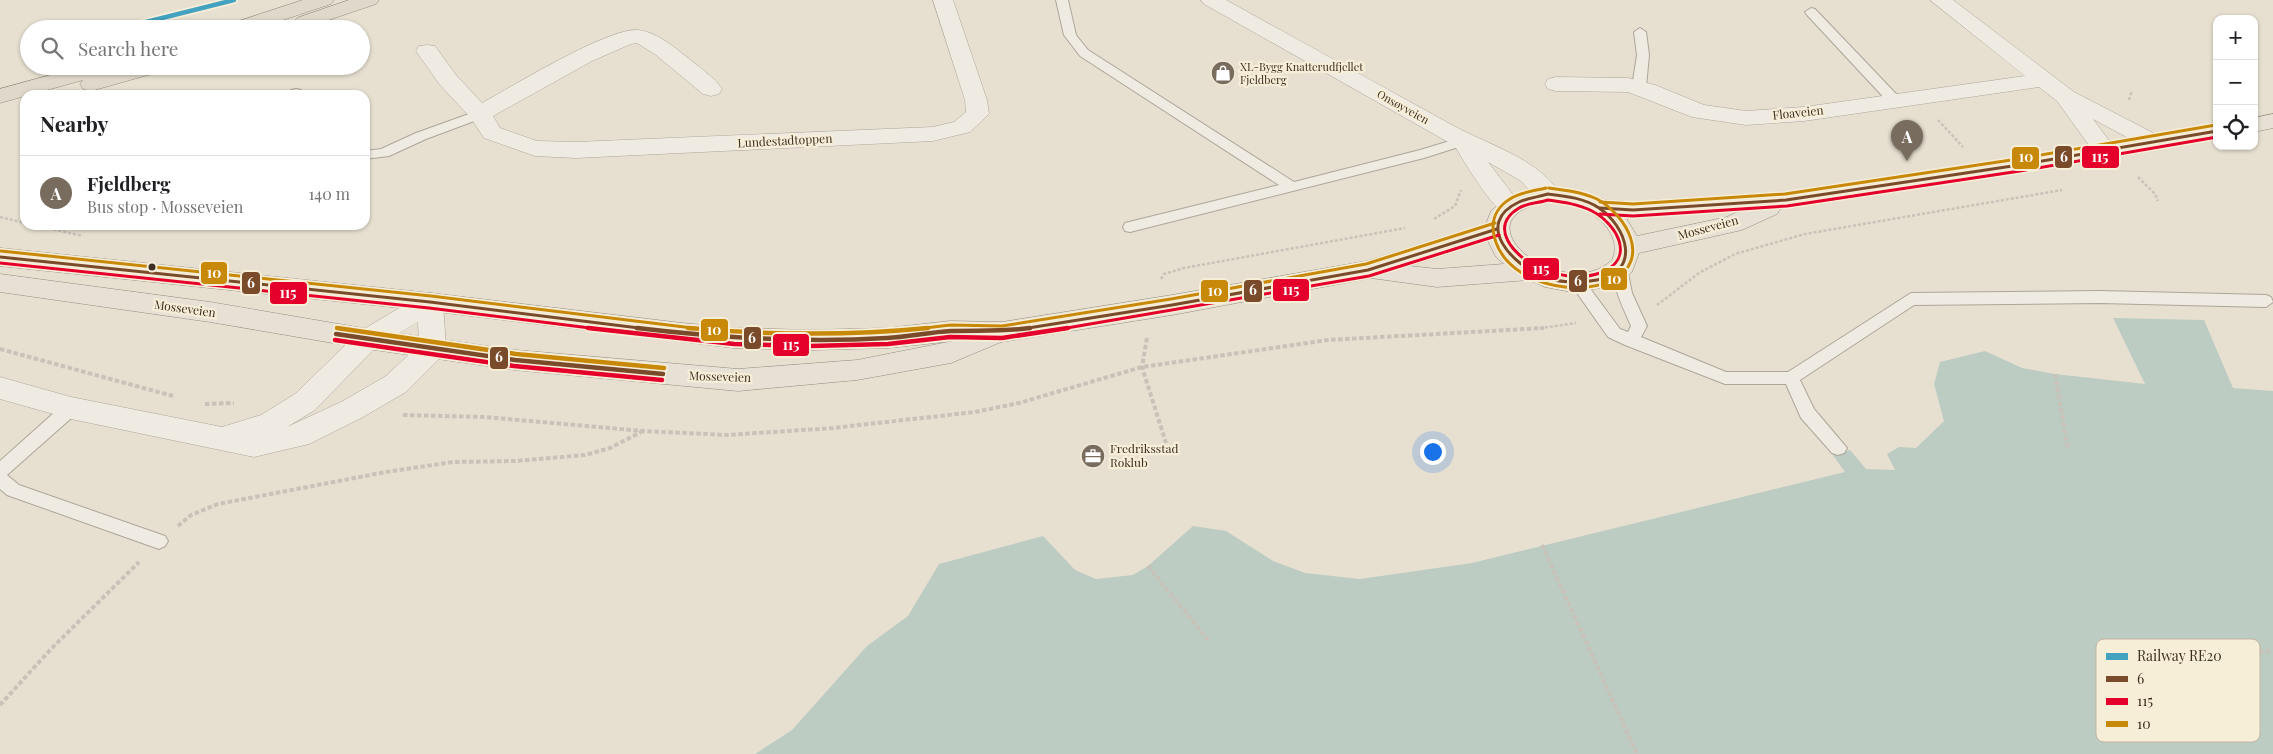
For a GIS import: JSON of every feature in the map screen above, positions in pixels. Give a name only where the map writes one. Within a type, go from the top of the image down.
[{"type":"highway","points":[[262,20],[324,0]]},
{"type":"highway","points":[[310,20],[369,0]]},
{"type":"highway","points":[[22,90],[76,75]]},
{"type":"highway","points":[[71,90],[123,75]]},
{"type":"highway","points":[[0,96],[20,90]]},
{"type":"highway","points":[[0,110],[20,104]]},
{"type":"main road","points":[[2258,124],[2273,122]]},
{"type":"main road","name":"Mosseveien","points":[[1600,208],[1633,210],[1786,200],[2019,165],[2213,132]]},
{"type":"main road","points":[[1548,194],[1575,197],[1600,208],[1614,219],[1625,233],[1624,257],[1603,279],[1578,283],[1553,280],[1529,272],[1512,259],[1500,244],[1497,229],[1500,216],[1509,205],[1527,196],[1548,194]]},
{"type":"main road","name":"Mosseveien","points":[[1624,257],[1733,224],[1786,200]]},
{"type":"main road","name":"Mosseveien","points":[[0,257],[430,302],[569,320],[734,338],[810,340],[888,338],[950,331],[1002,332],[1182,303],[1368,270],[1497,229]]},
{"type":"main road","name":"Mosseveien","points":[[1368,270],[1437,278],[1529,272]]},
{"type":"main road","name":"Mosseveien","points":[[0,283],[210,312],[368,339],[515,360],[738,380],[857,370],[951,353],[1002,332]]},
{"type":"street","name":"Lundestadtoppen","points":[[427,51],[448,80],[480,114],[492,133],[535,148],[560,149],[933,134],[962,127],[978,114],[976,100],[943,0]]},
{"type":"street","name":"Onsøyveien","points":[[1212,0],[1463,141],[1507,162],[1528,175],[1548,194]]},
{"type":"street","points":[[1940,0],[2066,98],[2104,150]]},
{"type":"street","points":[[480,114],[611,43],[636,35],[651,40],[711,89]]},
{"type":"street","name":"Floaveien","points":[[1556,84],[1611,83],[1639,87],[1700,112],[1738,118],[1804,114],[2044,80]]},
{"type":"street","points":[[2066,98],[2110,118],[2153,142]]},
{"type":"street","name":"Onsøyveien","points":[[1463,141],[1481,170],[1509,205]]},
{"type":"street","points":[[0,388],[71,408],[254,445],[298,436],[353,409],[396,384],[433,348],[430,302],[368,339],[305,402],[271,423],[224,438]]},
{"type":"lane","points":[[1062,0],[1070,35],[1084,53],[1292,187]]},
{"type":"lane","points":[[1811,12],[1905,99]]},
{"type":"lane","points":[[1639,87],[1643,55],[1640,32]]},
{"type":"lane","points":[[370,154],[384,153],[480,114]]},
{"type":"lane","points":[[1130,228],[1424,154],[1463,141]]},
{"type":"lane","points":[[1624,257],[1624,293],[1639,326],[1631,341]]},
{"type":"lane","points":[[1578,283],[1614,333],[1725,378],[1791,378],[1912,299],[2100,297],[2266,301]]},
{"type":"lane","points":[[1791,378],[1807,413],[1838,448]]},
{"type":"lane","points":[[0,471],[71,408]]},
{"type":"lane","points":[[0,479],[13,490],[159,541]]},
{"type":"path","points":[[1905,99],[1966,151]]},
{"type":"path","points":[[2138,177],[2155,194],[2158,201]]},
{"type":"path","points":[[1428,223],[1455,206],[1463,187]]},
{"type":"path","points":[[1654,308],[1699,272],[1736,254],[1805,234],[2062,190]]},
{"type":"path","points":[[0,217],[20,222]]},
{"type":"path","points":[[1158,285],[1164,274],[1184,268],[1408,227]]},
{"type":"path","points":[[400,415],[485,417],[726,435],[833,428],[974,412],[1019,403],[1142,367],[1328,340],[1526,330],[1584,322]]},
{"type":"path","points":[[1148,334],[1142,367],[1166,443]]},
{"type":"path","points":[[0,349],[181,398]]},
{"type":"path","points":[[2055,374],[2068,450]]},
{"type":"path","points":[[200,404],[236,402]]},
{"type":"path","points":[[0,705],[51,649],[159,541],[190,516],[218,504],[386,472],[454,462],[542,460],[585,455],[610,448],[638,435],[643,430]]},
{"type":"path","points":[[1542,545],[1638,754]]},
{"type":"path","points":[[1148,566],[1209,641]]},
{"type":"path","points":[[2260,651],[2273,651]]},
{"type":"shaded area","points":[[2113,318],[2204,320],[2233,388],[2273,391],[2273,754],[755,754],[792,730],[867,646],[908,616],[939,564],[1043,536],[1075,570],[1096,579],[1133,575],[1148,566],[1193,526],[1226,531],[1273,561],[1305,573],[1360,579],[1472,563],[1845,472],[1832,454],[1850,450],[1866,469],[1895,470],[1887,454],[1899,447],[1916,448],[1944,421],[1934,384],[1940,362],[1985,351],[2022,368],[2055,374],[2145,384]]},
{"type":"rail line","name":"RE20","points":[[154,20],[234,0]]},
{"type":"transit line","name":"10","points":[[1600,202],[1633,204],[1785,194],[2018,159],[2213,126]]},
{"type":"transit line","name":"6","points":[[1600,208],[1633,210],[1786,200],[2019,165],[2213,132]]},
{"type":"transit line","name":"115","points":[[1600,214],[1633,216],[1787,206],[2020,171],[2213,138]]},
{"type":"transit line","name":"10","points":[[1546,188],[1513,197],[1497,211],[1493,222],[1494,240],[1501,255],[1514,268],[1550,284],[1588,287],[1604,284],[1618,277],[1627,268],[1632,257],[1633,245],[1630,234],[1623,222],[1614,212],[1597,199],[1577,192],[1549,188]]},
{"type":"transit line","name":"6","points":[[1548,194],[1587,202],[1609,216],[1623,237],[1626,248],[1625,259],[1621,269],[1611,276],[1597,280],[1563,281],[1544,277],[1521,264],[1511,255],[1498,235],[1498,224],[1503,214],[1519,202],[1548,194]]},
{"type":"transit line","name":"115","points":[[1548,200],[1579,205],[1591,210],[1604,219],[1617,235],[1621,253],[1618,261],[1611,268],[1587,276],[1560,275],[1537,267],[1527,261],[1510,244],[1505,235],[1504,225],[1508,216],[1519,208],[1548,200]]},
{"type":"transit line","name":"10","points":[[1,251],[431,296],[683,327],[734,332],[810,334],[888,332],[950,325],[1002,326],[1171,299],[1366,264],[1495,223]]},
{"type":"transit line","name":"6","points":[[0,257],[430,302],[682,333],[734,338],[810,340],[888,338],[950,331],[1002,332],[1172,305],[1368,270],[1497,229]]},
{"type":"transit line","name":"115","points":[[0,263],[429,308],[681,339],[734,344],[810,346],[888,344],[950,337],[1002,338],[1173,311],[1369,276],[1499,235]]},
{"type":"transit line","name":"10","points":[[337,328],[516,354],[664,368]]},
{"type":"transit line","name":"6","points":[[336,334],[515,360],[663,374]]},
{"type":"transit line","name":"115","points":[[335,340],[514,366],[662,380]]},
{"type":"place","name":"XL-Bygg Knatterudfjellet Fjeldberg","points":[[1223,73]]},
{"type":"place","name":"Fjeldberg","points":[[1907,161]]},
{"type":"place","name":"Fredriksstad Roklub","points":[[1093,456]]}]
